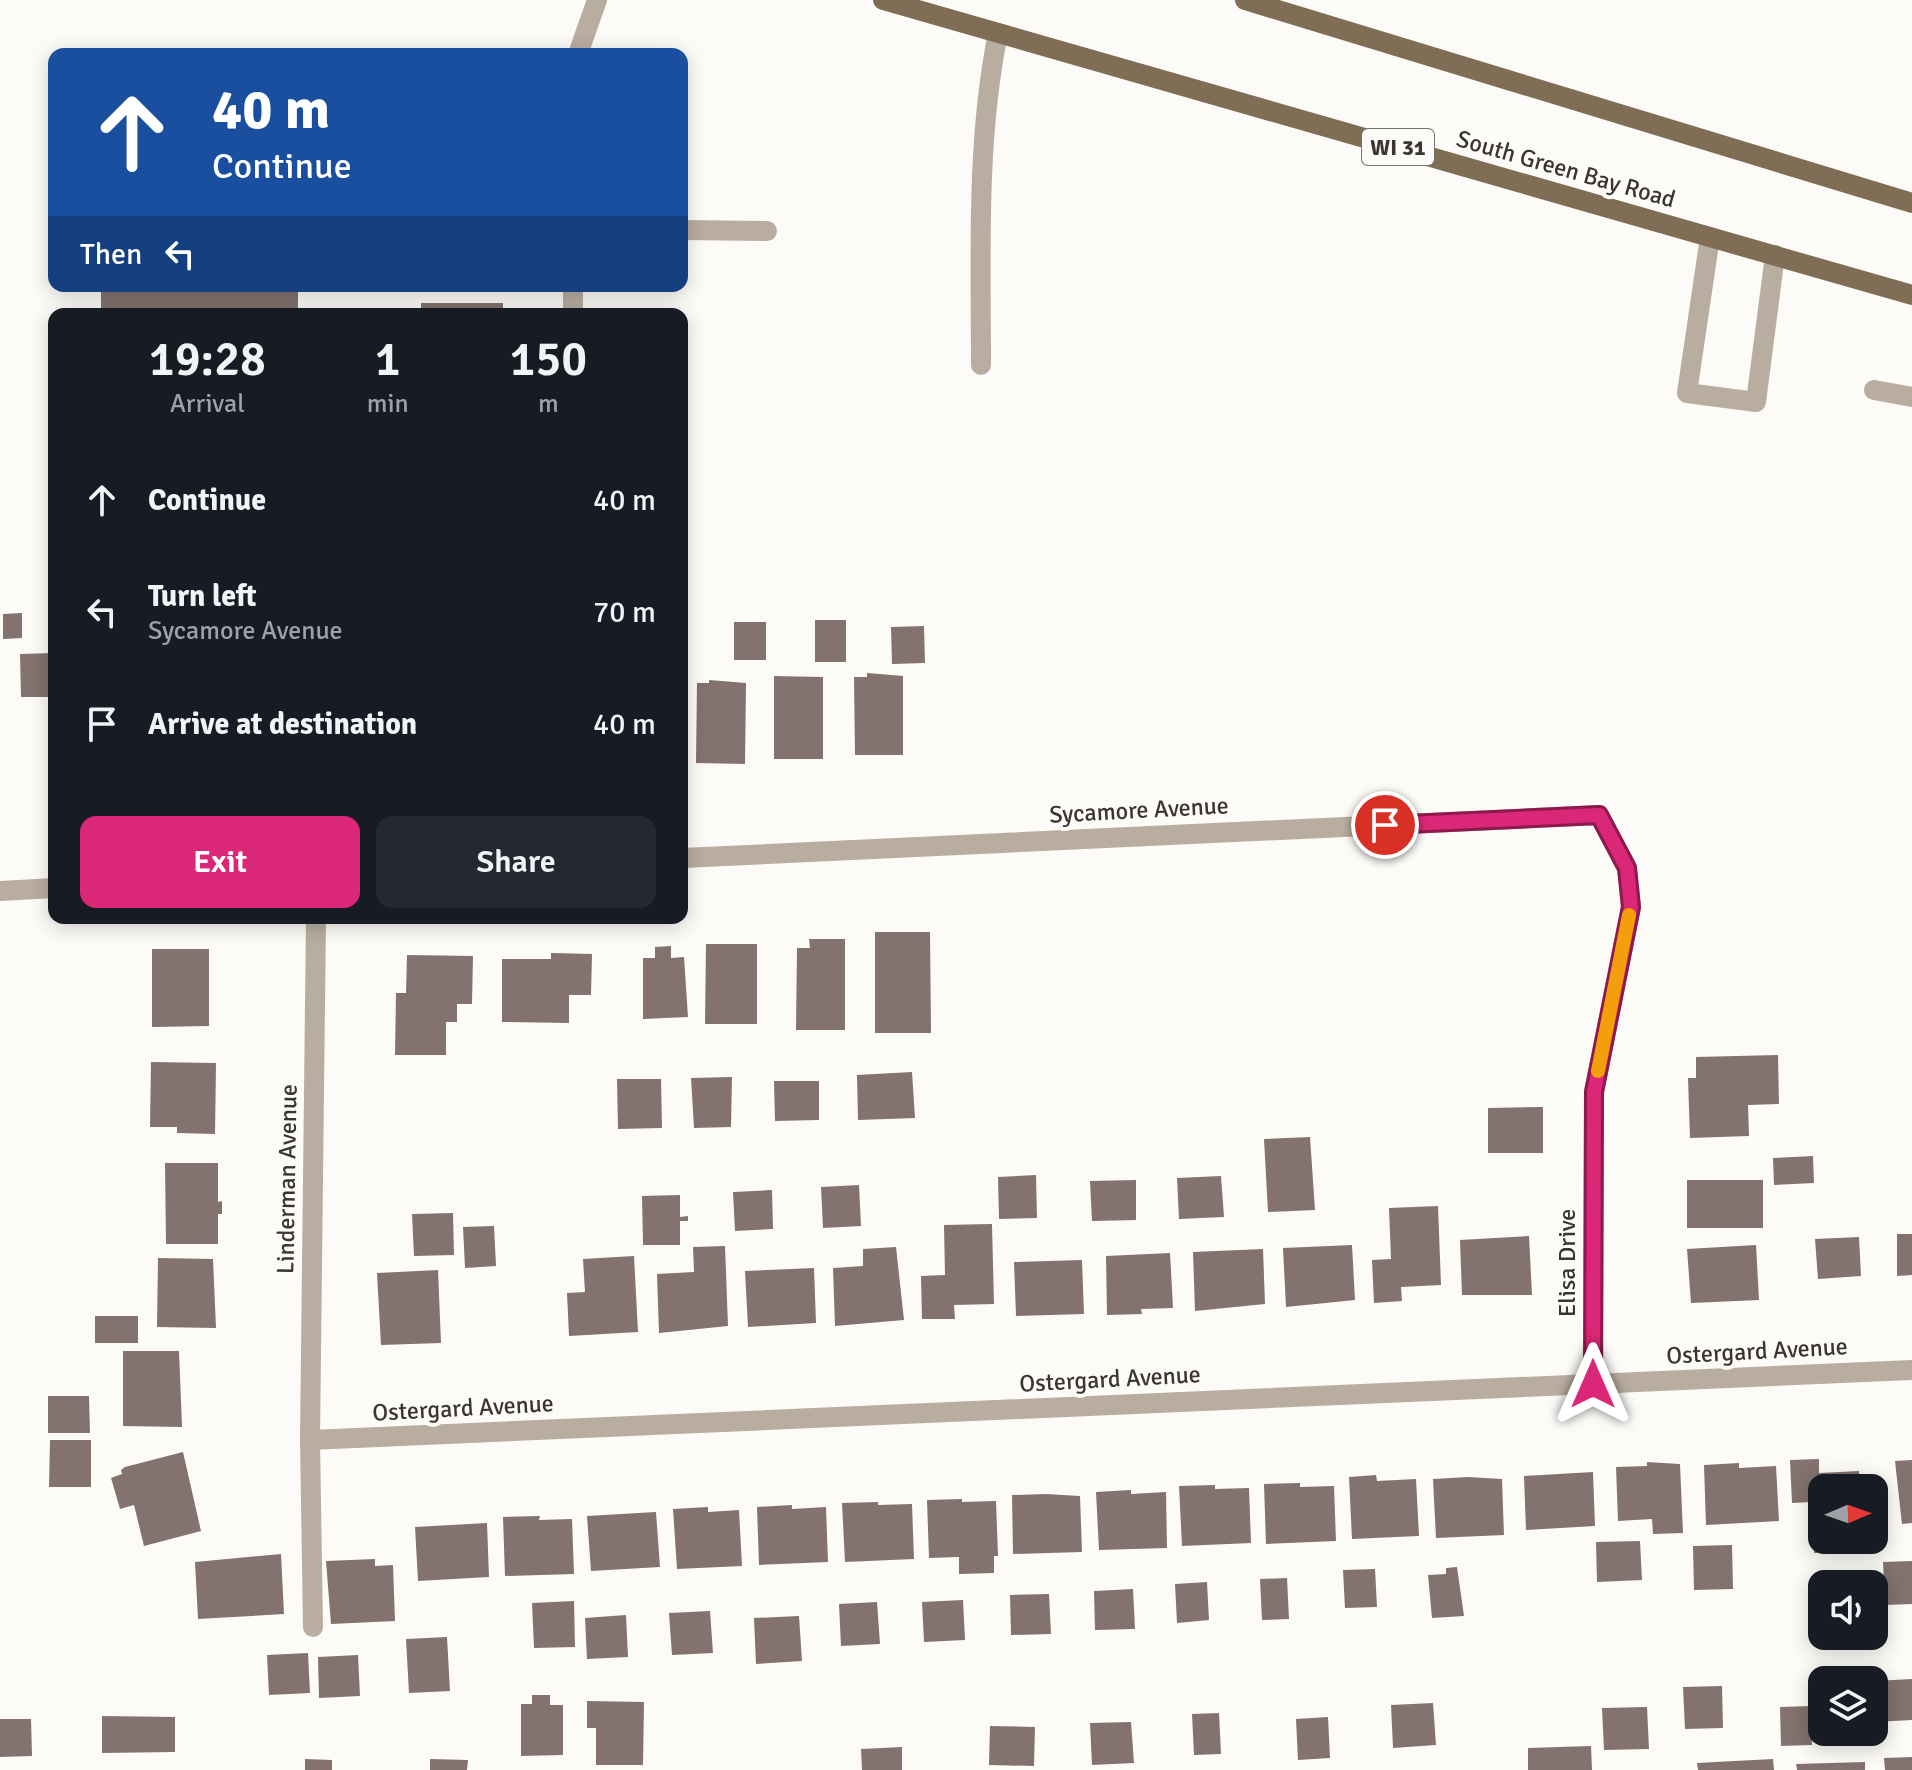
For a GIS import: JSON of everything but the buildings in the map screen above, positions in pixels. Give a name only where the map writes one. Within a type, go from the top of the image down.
[{"type":"main road","name":"South Green Bay Road","points":[[883,0],[1912,295]]},
{"type":"main road","points":[[1245,0],[1912,203]]},
{"type":"street","points":[[580,48],[597,0]]},
{"type":"street","points":[[981,365],[981,174],[998,33]]},
{"type":"street","points":[[688,230],[767,231]]},
{"type":"street","points":[[1710,237],[1687,393],[1756,402],[1775,255]]},
{"type":"street","points":[[1874,390],[1912,397]]},
{"type":"street","name":"Sycamore Avenue","points":[[688,858],[1599,815]]},
{"type":"street","name":"Elisa Drive","points":[[1593,1384],[1594,1092],[1631,907],[1627,868],[1599,815]]},
{"type":"street","points":[[0,891],[48,888]]},
{"type":"street","name":"Linderman Avenue","points":[[313,1627],[310,1440],[316,924]]},
{"type":"street","name":"Ostergard Avenue","points":[[310,1440],[1912,1370]]},
{"type":"slow traffic","points":[[1598,1071],[1629,915]]},
{"type":"route","points":[[1385,825],[1599,815],[1627,868],[1631,907],[1594,1092],[1593,1384]]}]
